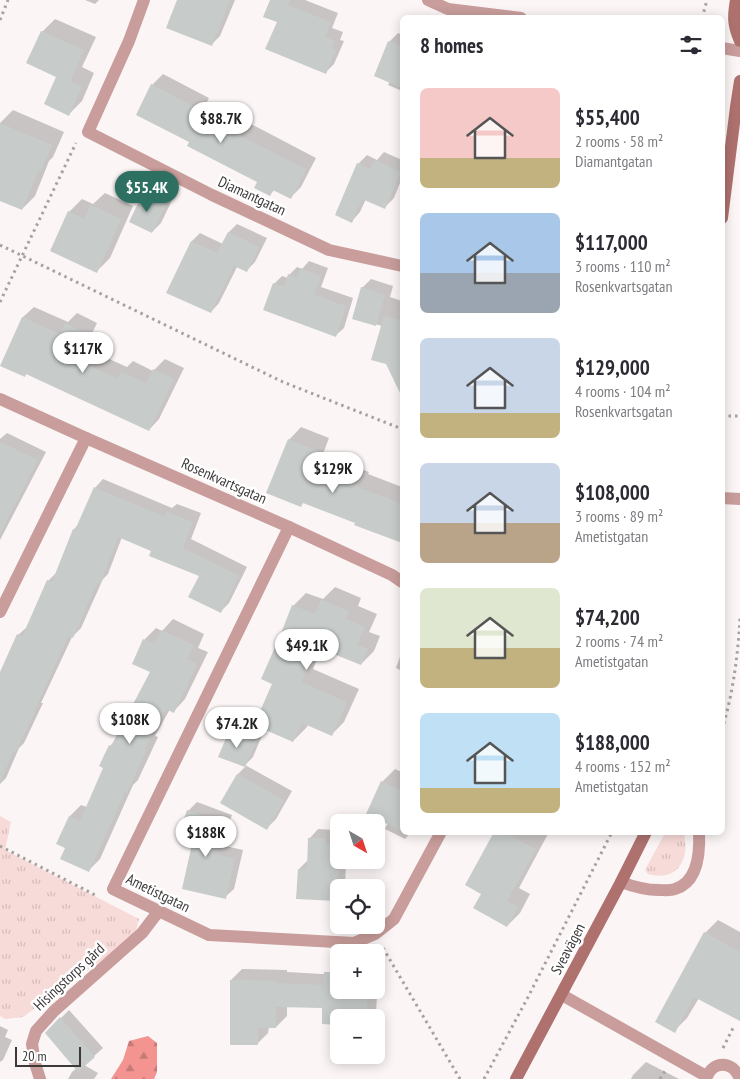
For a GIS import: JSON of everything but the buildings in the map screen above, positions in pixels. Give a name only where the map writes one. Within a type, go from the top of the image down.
[{"type":"street","points":[[88,132],[144,0]]},
{"type":"street","points":[[428,0],[448,8],[499,15]]},
{"type":"street","points":[[736,0],[734,28],[740,41]]},
{"type":"street","points":[[725,49],[740,52]]},
{"type":"street","points":[[725,194],[740,81]]},
{"type":"street","name":"Diamantgatan","points":[[88,132],[212,195],[328,250],[400,266]]},
{"type":"street","name":"Rosenkvartsgatan","points":[[0,399],[289,527],[400,581]]},
{"type":"street","points":[[0,612],[86,438]]},
{"type":"street","points":[[725,498],[740,499]]},
{"type":"street","name":"Ametistgatan","points":[[289,527],[113,889],[209,935],[354,943],[375,934]]},
{"type":"street","name":"Ametistgatan","points":[[385,926],[394,919],[439,835]]},
{"type":"street","name":"Sveavägen","points":[[516,1079],[562,995],[644,835]]},
{"type":"street","points":[[621,882],[637,888],[657,890],[674,890],[685,884],[694,872],[700,848],[699,835]]},
{"type":"street","name":"Hisingstorps gård","points":[[40,1079],[32,1044],[36,1031],[54,1011],[142,933],[158,912]]},
{"type":"street","points":[[562,995],[706,1078],[709,1071],[713,1068],[718,1065],[724,1065],[734,1069],[740,1079]]},
{"type":"path","points":[[0,20],[8,0]]},
{"type":"path","points":[[703,15],[707,0]]},
{"type":"path","points":[[0,302],[78,138],[88,132]]},
{"type":"path","points":[[0,245],[283,382],[400,428]]},
{"type":"path","points":[[725,416],[740,416]]},
{"type":"path","points":[[725,720],[736,667],[740,617]]},
{"type":"path","points":[[484,1079],[610,835]]},
{"type":"path","points":[[0,846],[98,896],[113,889]]},
{"type":"path","points":[[375,934],[460,1079]]},
{"type":"green space","points":[[0,816],[11,822],[5,850],[139,919],[136,931],[126,943],[23,1017],[5,1019],[0,1016]]},
{"type":"green space","points":[[664,835],[684,835],[685,853],[677,870],[661,876],[648,874],[645,870]]},
{"type":"green space","points":[[148,1036],[157,1043],[157,1072],[154,1079],[111,1079],[123,1060],[129,1041]]}]
